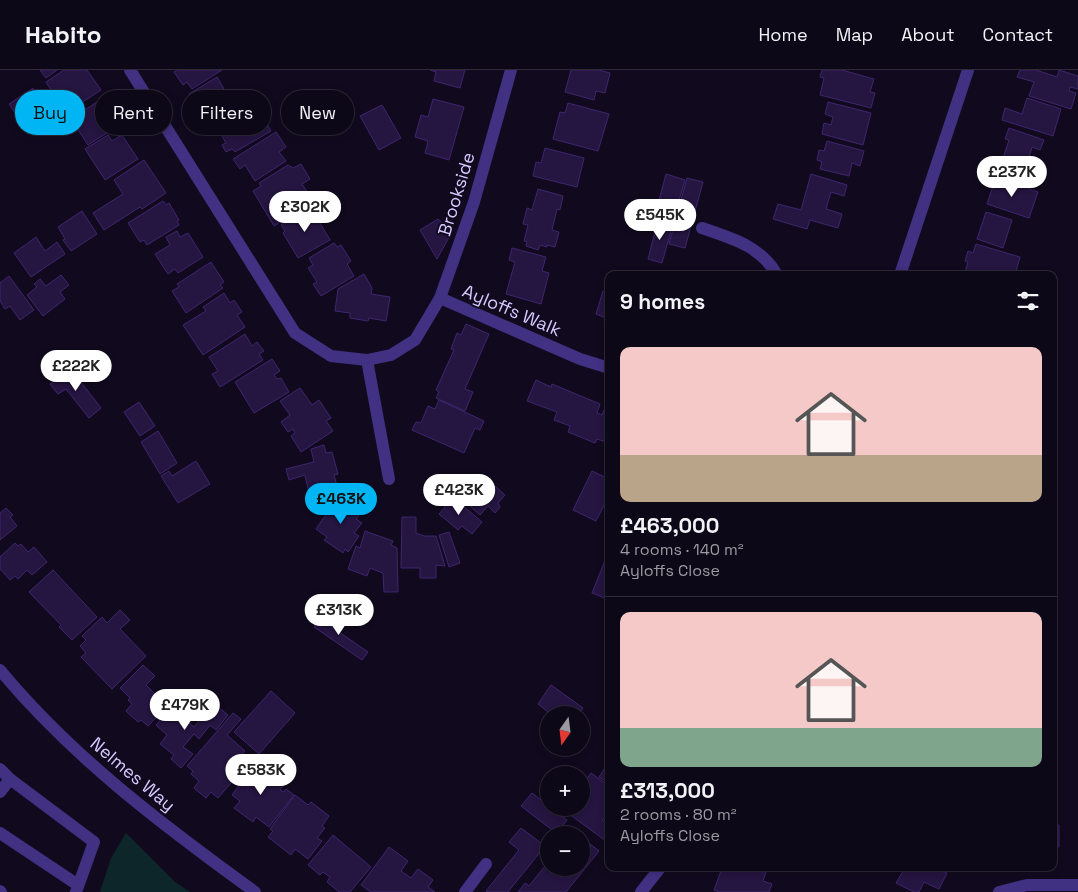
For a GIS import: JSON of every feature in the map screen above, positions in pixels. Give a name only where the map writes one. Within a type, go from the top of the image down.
[{"type":"street","name":"Ayloffs Walk","points":[[130,70],[295,333],[331,356],[367,360],[391,355],[416,340],[440,298],[580,359],[605,367]]},
{"type":"street","name":"Brookside","points":[[440,298],[474,202],[511,70]]},
{"type":"street","points":[[901,271],[968,70]]},
{"type":"street","points":[[702,228],[745,243],[765,258],[774,271]]},
{"type":"street","points":[[367,360],[390,480]]},
{"type":"street","name":"Nelmes Way","points":[[0,670],[22,696],[97,770],[212,861],[255,892]]},
{"type":"street","points":[[0,769],[10,780],[94,842],[77,889],[0,833]]},
{"type":"street","points":[[0,792],[10,780]]},
{"type":"street","points":[[465,892],[486,864]]},
{"type":"street","points":[[642,892],[658,871]]},
{"type":"street","points":[[999,892],[1027,885],[1078,885]]},
{"type":"green space","points":[[126,833],[175,882],[190,892],[100,892],[111,858]]},
{"type":"building","points":[[40,70],[57,70],[46,78]]},
{"type":"building","points":[[64,70],[87,70],[101,90],[95,90],[95,94],[85,101],[85,90],[51,90],[46,82]]},
{"type":"building","points":[[177,70],[222,70],[192,89],[187,82],[183,85],[174,72]]},
{"type":"building","points":[[430,70],[465,70],[460,88],[434,81],[436,72]]},
{"type":"building","points":[[571,70],[599,70],[610,73],[605,93],[596,91],[594,100],[565,92]]},
{"type":"building","points":[[822,70],[842,70],[874,79],[870,92],[875,93],[871,108],[820,95],[824,78],[820,77]]},
{"type":"building","points":[[1020,70],[1036,70],[1057,77],[1059,70],[1078,76],[1078,89],[1070,87],[1069,91],[1076,93],[1071,109],[1029,96],[1034,82],[1017,77]]},
{"type":"building","points":[[217,77],[224,89],[221,90],[196,90]]},
{"type":"building","points":[[1027,98],[1061,109],[1053,136],[1002,120],[1005,108],[1022,114]]},
{"type":"building","points":[[433,99],[464,107],[449,160],[425,153],[428,141],[415,137],[421,115],[428,117]]},
{"type":"building","points":[[15,100],[15,113],[9,104]]},
{"type":"building","points":[[828,102],[871,113],[863,145],[822,134],[824,123],[831,125],[833,117],[825,114]]},
{"type":"building","points":[[95,103],[95,135],[104,135],[88,145],[81,135],[85,135],[85,110]]},
{"type":"building","points":[[568,103],[609,114],[598,151],[553,139],[560,112],[565,113]]},
{"type":"building","points":[[382,105],[401,138],[379,150],[360,116]]},
{"type":"building","points":[[1009,128],[1044,140],[1040,150],[1032,147],[1025,171],[1001,164],[1009,140],[1005,139]]},
{"type":"building","points":[[276,132],[286,147],[279,152],[286,161],[255,181],[245,165],[240,169],[233,159]]},
{"type":"building","points":[[108,135],[112,141],[122,135],[138,159],[105,180],[85,149]]},
{"type":"building","points":[[222,135],[264,135],[235,152],[232,149],[226,152],[222,145],[226,143]]},
{"type":"building","points":[[827,141],[864,151],[860,166],[852,163],[849,176],[820,169],[822,162],[817,160],[819,150],[824,151]]},
{"type":"building","points":[[545,148],[584,158],[577,187],[533,176],[536,162],[541,163]]},
{"type":"building","points":[[144,160],[166,193],[104,230],[93,213],[123,194],[114,180]]},
{"type":"building","points":[[301,164],[310,179],[302,184],[310,196],[307,198],[310,204],[274,226],[253,191],[261,186],[259,183],[288,165],[293,168]]},
{"type":"building","points":[[666,174],[685,180],[673,220],[655,215]]},
{"type":"building","points":[[811,174],[847,185],[844,196],[831,192],[826,209],[842,214],[838,228],[810,220],[807,229],[773,219],[778,204],[801,210]]},
{"type":"building","points":[[996,177],[1038,192],[1029,218],[987,204]]},
{"type":"building","points":[[687,178],[703,182],[685,248],[669,244]]},
{"type":"building","points":[[538,189],[563,196],[560,210],[557,209],[552,230],[559,232],[555,247],[540,245],[538,250],[526,246],[527,242],[524,241],[528,225],[523,224],[527,208],[532,210]]},
{"type":"building","points":[[163,201],[166,205],[169,203],[179,220],[177,221],[179,225],[147,245],[144,240],[140,242],[128,223]]},
{"type":"building","points":[[311,208],[330,240],[298,258],[283,233],[285,231],[281,225]]},
{"type":"building","points":[[82,211],[97,234],[71,251],[63,240],[65,239],[58,227]]},
{"type":"building","points":[[986,212],[1012,220],[1003,248],[977,239]]},
{"type":"building","points":[[438,219],[452,232],[437,259],[420,230]]},
{"type":"building","points":[[658,220],[673,224],[662,263],[648,259]]},
{"type":"building","points":[[177,231],[180,237],[188,233],[203,257],[178,273],[175,269],[168,274],[155,254],[170,245],[166,237]]},
{"type":"building","points":[[36,237],[45,251],[57,242],[65,254],[31,277],[14,253]]},
{"type":"building","points":[[334,243],[337,247],[341,245],[351,261],[347,264],[354,276],[321,296],[313,284],[317,282],[308,268],[313,265],[309,258]]},
{"type":"building","points":[[976,244],[1020,257],[1016,271],[965,271],[968,262],[965,261],[968,251],[973,253]]},
{"type":"building","points":[[512,248],[546,257],[542,271],[549,273],[541,304],[506,294],[515,262],[509,260]]},
{"type":"building","points":[[211,262],[224,282],[220,285],[223,288],[186,313],[172,291],[179,287],[177,284]]},
{"type":"building","points":[[364,274],[372,288],[371,294],[390,297],[386,321],[369,318],[368,321],[350,318],[350,313],[335,311],[338,289]]},
{"type":"building","points":[[61,275],[69,285],[60,292],[65,299],[43,316],[27,295],[37,287],[34,284],[40,279],[46,286]]},
{"type":"building","points":[[9,276],[34,310],[20,320],[10,306],[5,309],[0,301],[0,283]]},
{"type":"building","points":[[603,291],[605,292],[605,318],[596,314]]},
{"type":"building","points":[[224,293],[230,303],[234,300],[242,312],[237,315],[245,327],[203,355],[183,325],[206,311],[203,307]]},
{"type":"building","points":[[466,324],[489,334],[465,389],[473,392],[465,411],[436,398],[439,392],[436,390],[454,350],[451,349],[457,333],[461,335]]},
{"type":"building","points":[[245,334],[252,346],[257,342],[264,351],[259,354],[263,360],[220,387],[212,374],[218,371],[209,357]]},
{"type":"building","points":[[272,359],[280,371],[274,375],[277,379],[281,378],[289,392],[254,413],[235,382]]},
{"type":"building","points":[[70,368],[101,408],[89,418],[66,389],[58,394],[50,384]]},
{"type":"building","points":[[536,380],[551,387],[552,384],[600,404],[597,413],[602,415],[605,408],[605,442],[597,439],[595,443],[568,432],[570,426],[554,420],[557,412],[527,401]]},
{"type":"building","points":[[300,388],[312,405],[319,400],[331,418],[326,421],[333,431],[301,452],[291,436],[295,433],[293,429],[288,432],[281,422],[290,415],[280,401]]},
{"type":"building","points":[[439,400],[484,421],[480,430],[475,428],[464,453],[412,430],[416,422],[421,423],[428,406],[435,409]]},
{"type":"building","points":[[139,402],[155,426],[140,436],[124,412]]},
{"type":"building","points":[[158,431],[177,463],[160,474],[141,442]]},
{"type":"building","points":[[324,445],[326,453],[332,452],[338,474],[334,475],[337,486],[309,493],[305,475],[289,480],[286,469],[314,462],[311,449]]},
{"type":"building","points":[[196,461],[210,484],[178,503],[161,476],[169,471],[172,476]]},
{"type":"building","points":[[592,471],[605,477],[605,503],[596,521],[573,510]]},
{"type":"building","points":[[474,478],[481,484],[486,478],[505,495],[498,503],[500,507],[495,513],[488,506],[480,515],[455,493],[464,482],[467,485]]},
{"type":"building","points":[[339,495],[362,511],[356,519],[362,523],[354,533],[359,536],[348,552],[345,549],[343,553],[324,540],[327,537],[316,529]]},
{"type":"building","points":[[450,495],[482,522],[472,534],[462,526],[458,530],[439,514],[445,507],[442,504]]},
{"type":"building","points":[[6,508],[13,515],[10,517],[17,526],[0,540],[0,513]]},
{"type":"building","points":[[402,517],[416,517],[416,533],[424,536],[436,536],[445,566],[436,565],[436,578],[420,578],[420,568],[401,568]]},
{"type":"building","points":[[365,531],[393,541],[391,545],[397,548],[398,592],[384,592],[383,573],[370,568],[367,576],[348,569],[356,546],[360,548]]},
{"type":"building","points":[[449,532],[460,563],[449,567],[439,535]]},
{"type":"building","points":[[15,543],[18,546],[21,544],[28,552],[34,547],[47,562],[32,575],[27,570],[18,579],[15,576],[10,580],[0,569],[0,557]]},
{"type":"building","points":[[605,560],[605,598],[592,593]]},
{"type":"building","points":[[53,570],[97,617],[72,640],[59,627],[61,625],[29,592]]},
{"type":"building","points":[[326,609],[332,614],[326,623],[368,652],[362,660],[314,627]]},
{"type":"building","points":[[120,610],[130,620],[120,629],[146,656],[112,689],[81,657],[86,653],[80,646],[86,640],[82,636],[102,617],[107,623]]},
{"type":"building","points":[[143,665],[155,676],[146,685],[159,698],[162,695],[170,703],[148,726],[141,720],[138,722],[126,711],[132,704],[128,700],[130,698],[120,688]]},
{"type":"building","points":[[551,685],[580,706],[541,706],[538,704]]},
{"type":"building","points":[[271,691],[295,713],[259,754],[234,732]]},
{"type":"building","points":[[175,702],[191,715],[187,721],[194,727],[206,713],[210,717],[218,707],[228,715],[216,730],[210,725],[199,739],[194,734],[183,747],[193,754],[181,768],[171,759],[174,755],[160,744],[167,735],[156,725]]},
{"type":"building","points":[[233,713],[241,719],[227,735],[245,751],[242,754],[250,761],[218,798],[211,792],[206,798],[194,788],[199,781],[191,774],[193,771],[187,766]]},
{"type":"building","points":[[253,761],[269,773],[266,777],[283,786],[280,790],[284,792],[286,789],[294,795],[269,827],[256,817],[253,822],[234,808],[240,801],[232,795],[246,776],[243,774]]},
{"type":"building","points":[[605,768],[605,781],[599,777]]},
{"type":"building","points":[[591,773],[605,783],[605,819],[602,820],[605,822],[605,840],[590,829],[590,826],[586,826],[572,816],[590,816]]},
{"type":"building","points":[[532,793],[540,799],[540,816],[562,816],[567,820],[562,826],[547,826],[521,806]]},
{"type":"building","points":[[295,795],[308,805],[311,802],[329,816],[322,826],[325,828],[317,838],[322,841],[308,859],[295,849],[291,855],[268,837],[273,831],[270,829]]},
{"type":"building","points":[[1057,825],[1059,825],[1059,847],[1057,847]]},
{"type":"building","points":[[521,828],[540,842],[540,852],[508,892],[488,892],[486,891],[519,850],[509,842]]},
{"type":"building","points":[[333,835],[371,867],[350,892],[339,892],[327,882],[330,877],[323,872],[320,875],[308,865]]},
{"type":"building","points":[[590,844],[599,851],[590,862]]},
{"type":"building","points":[[389,847],[408,861],[401,871],[411,878],[418,869],[433,880],[428,887],[435,892],[371,892],[361,885]]},
{"type":"building","points":[[721,871],[762,871],[766,872],[763,881],[772,884],[769,892],[719,892],[714,890]]},
{"type":"building","points":[[903,871],[942,871],[947,873],[939,889],[924,882],[919,892],[914,892],[896,883]]},
{"type":"building","points":[[540,872],[540,876],[579,876],[566,892],[518,892],[525,883],[529,886]]}]
